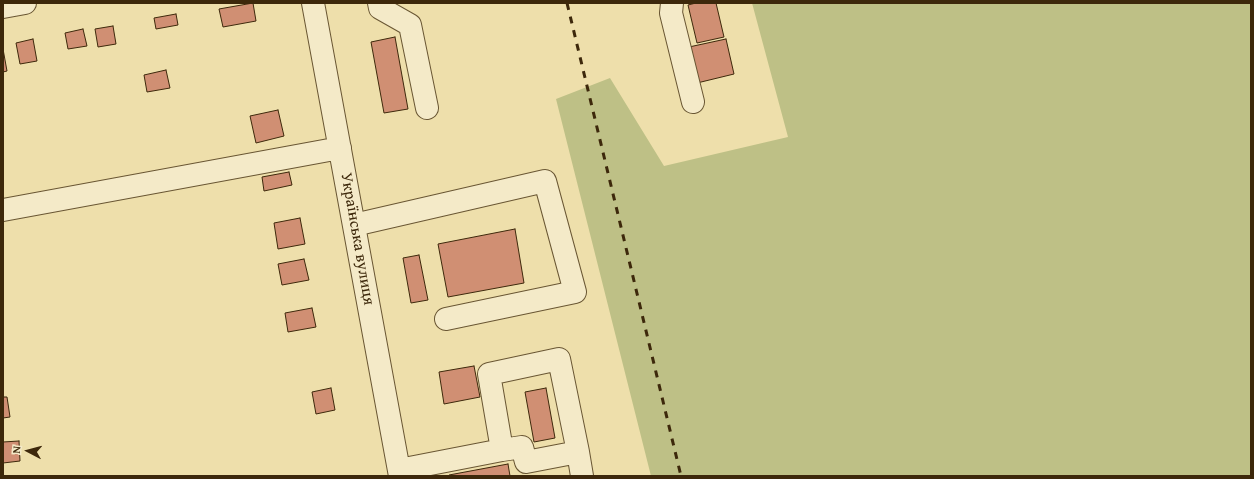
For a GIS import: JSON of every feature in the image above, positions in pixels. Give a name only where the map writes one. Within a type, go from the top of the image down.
[{"type":"street","points":[[3,7],[25,3]]},
{"type":"street","name":"Українська вулиця","points":[[313,3],[400,473]]},
{"type":"street","points":[[379,3],[380,8],[410,25],[427,108]]},
{"type":"street","points":[[672,3],[671,12],[693,102]]},
{"type":"street","points":[[3,210],[340,148]]},
{"type":"street","points":[[354,225],[545,181],[575,292],[446,320]]},
{"type":"street","points":[[502,450],[489,374],[559,359],[582,476]]},
{"type":"street","points":[[400,473],[502,450],[522,447],[527,469],[578,452]]},
{"type":"green space","points":[[752,3],[1251,3],[1251,476],[651,476],[556,99],[610,78],[664,166],[788,137]]},
{"type":"building","points":[[253,3],[256,21],[223,27],[219,9]]},
{"type":"building","points":[[696,3],[716,3],[724,37],[697,43],[688,5]]},
{"type":"building","points":[[176,14],[178,25],[156,29],[154,18]]},
{"type":"building","points":[[113,26],[116,44],[98,47],[95,29]]},
{"type":"building","points":[[83,29],[87,46],[68,49],[65,33]]},
{"type":"building","points":[[395,37],[408,109],[384,113],[371,42]]},
{"type":"building","points":[[33,39],[37,61],[20,64],[16,43]]},
{"type":"building","points":[[726,39],[734,74],[697,83],[689,47]]},
{"type":"building","points":[[3,49],[7,71],[3,72]]},
{"type":"building","points":[[166,70],[170,88],[147,92],[144,75]]},
{"type":"building","points":[[278,110],[284,136],[256,143],[250,116]]},
{"type":"building","points":[[289,172],[292,185],[264,191],[262,177]]},
{"type":"building","points":[[300,218],[305,244],[278,249],[274,223]]},
{"type":"building","points":[[515,229],[524,283],[448,297],[438,244]]},
{"type":"building","points":[[419,255],[428,300],[411,303],[403,258]]},
{"type":"building","points":[[304,259],[309,280],[282,285],[278,264]]},
{"type":"building","points":[[312,308],[316,327],[288,332],[285,313]]},
{"type":"building","points":[[474,366],[480,397],[444,404],[439,372]]},
{"type":"building","points":[[331,388],[335,410],[316,414],[312,392]]},
{"type":"building","points":[[546,388],[555,438],[534,442],[525,392]]},
{"type":"building","points":[[3,397],[7,397],[10,417],[3,418]]},
{"type":"building","points":[[19,441],[20,461],[3,463],[3,442]]},
{"type":"building","points":[[508,464],[510,476],[449,475]]},
{"type":"railway","points":[[567,3],[681,476]]}]
